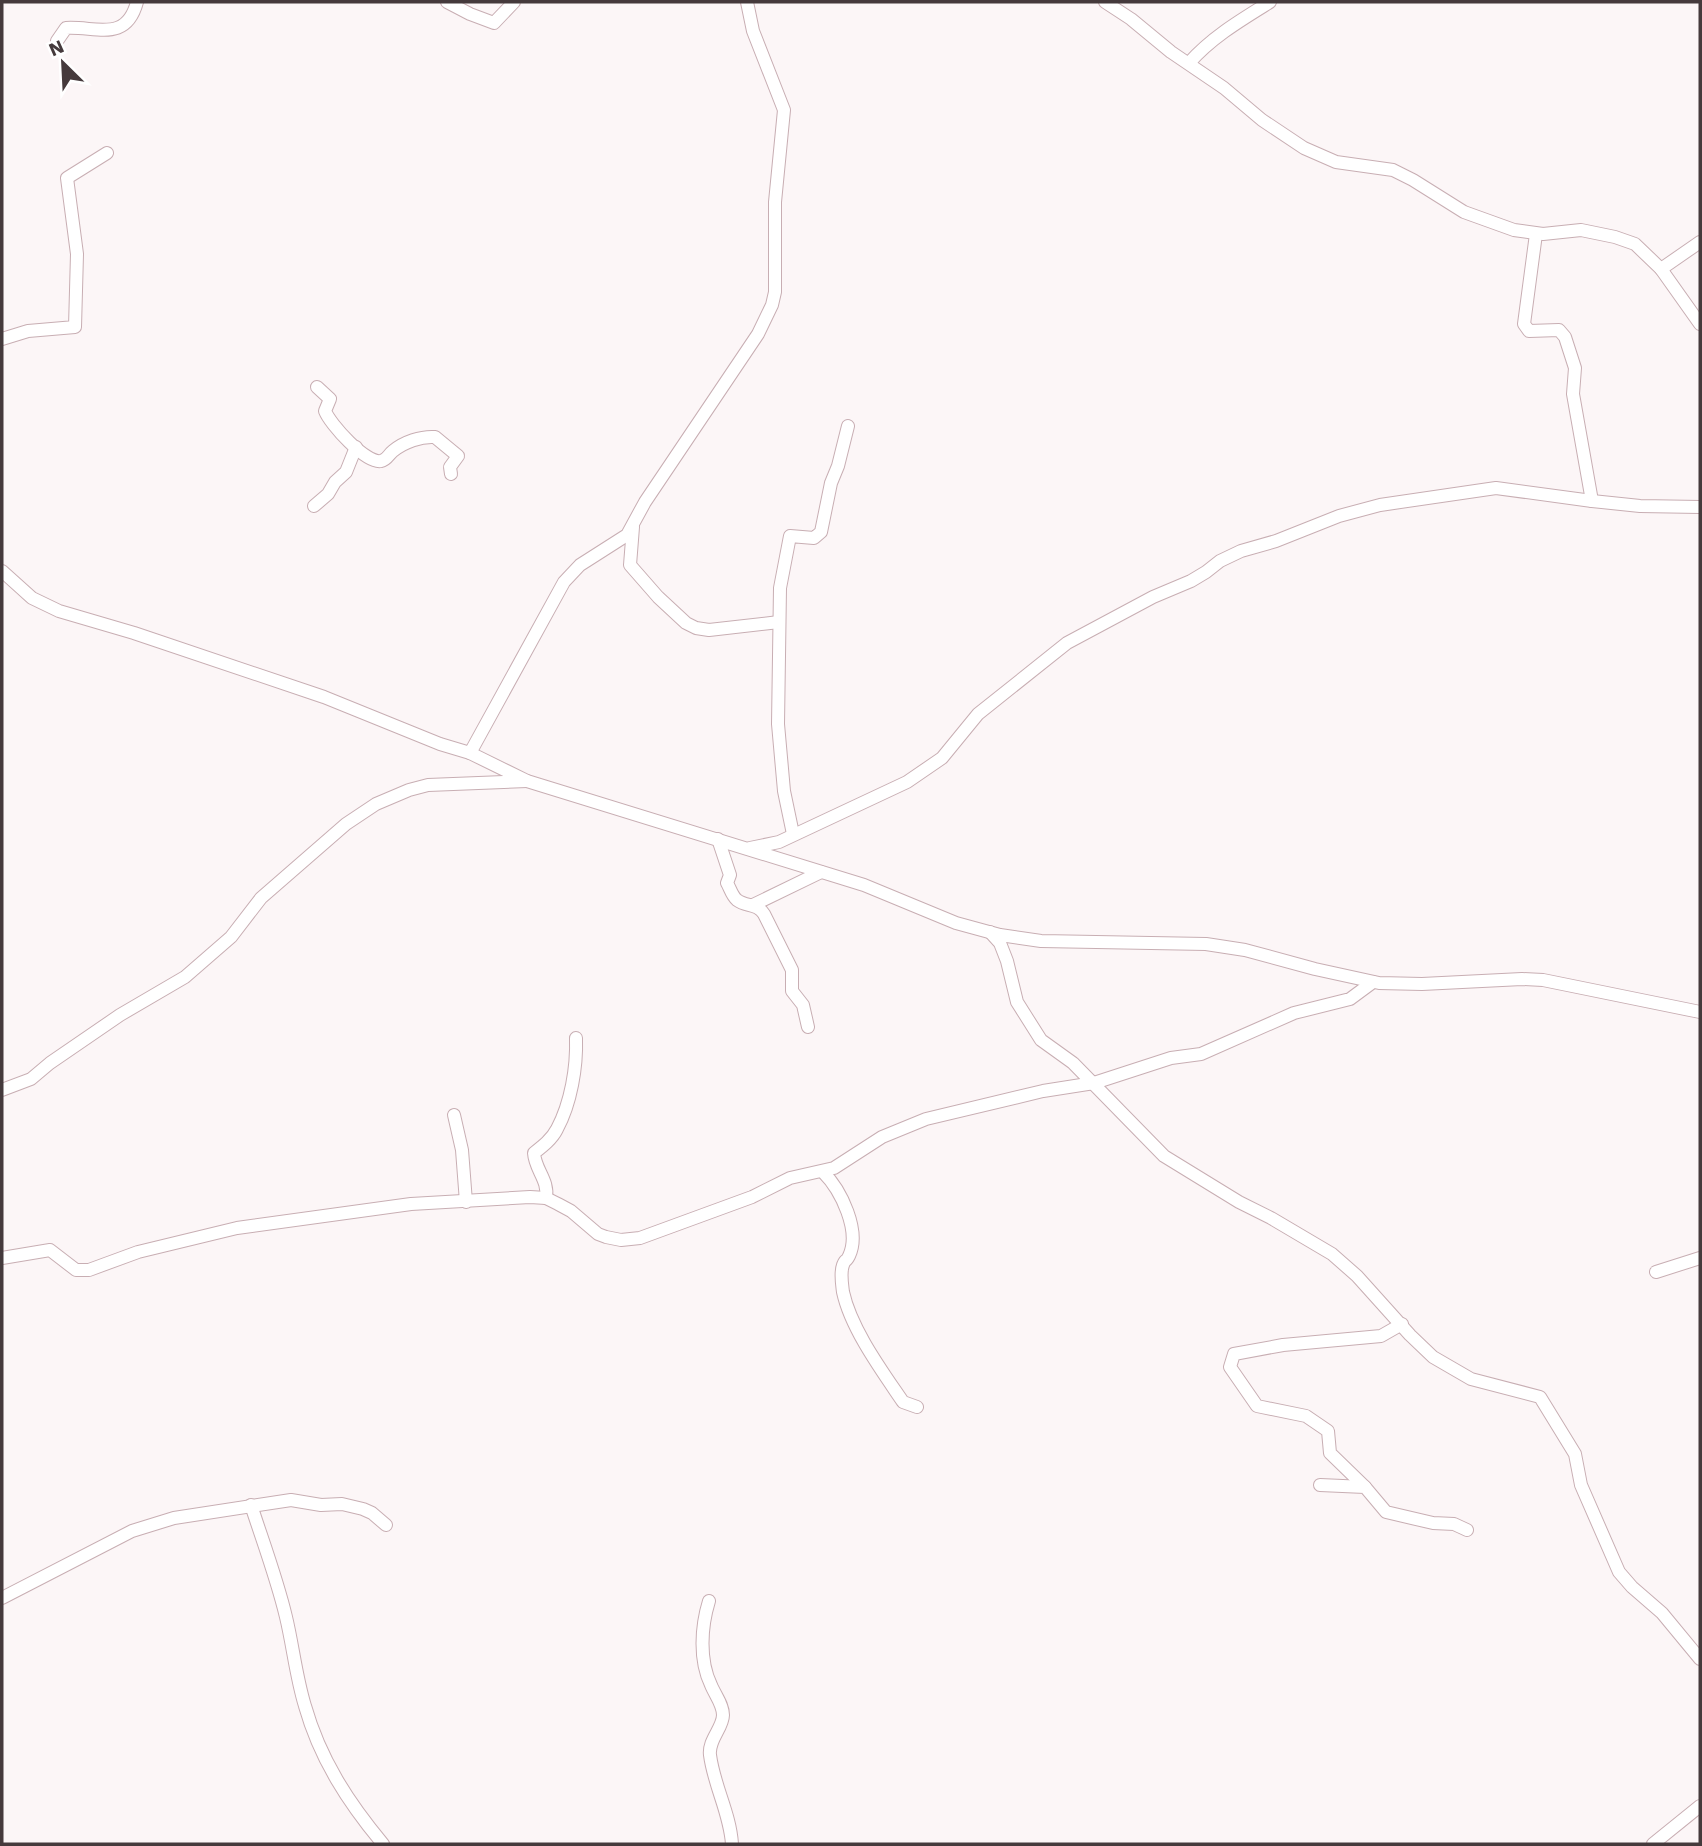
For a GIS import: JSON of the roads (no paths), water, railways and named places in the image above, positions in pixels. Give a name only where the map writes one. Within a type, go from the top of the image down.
[{"type":"street","points":[[57,41],[66,29],[108,31],[122,26],[131,18],[137,2]]},
{"type":"street","points":[[447,2],[494,23],[514,2]]},
{"type":"street","points":[[470,753],[564,582],[580,565],[627,535],[645,502],[758,334],[772,305],[776,266],[775,202],[784,110],[753,32],[747,2]]},
{"type":"street","points":[[1105,2],[1224,88],[1262,120],[1304,148],[1336,162],[1393,170],[1464,212],[1504,227],[1536,234],[1581,230],[1627,240],[1642,248],[1661,269],[1700,324]]},
{"type":"street","points":[[1189,63],[1204,47],[1241,18],[1270,2]]},
{"type":"street","points":[[2,339],[28,331],[75,327],[77,254],[67,178],[107,153]]},
{"type":"street","points":[[1536,234],[1524,324],[1528,331],[1559,330],[1565,337],[1574,368],[1573,394],[1592,501]]},
{"type":"street","points":[[1661,269],[1700,242]]},
{"type":"street","points":[[317,387],[330,400],[324,411],[327,417],[356,447],[376,462],[384,461],[405,443],[435,437],[458,456],[450,467],[451,474]]},
{"type":"street","points":[[793,862],[788,851],[790,835],[778,735],[780,588],[790,536],[819,536],[848,426]]},
{"type":"street","points":[[314,506],[346,472],[356,447]]},
{"type":"street","points":[[750,848],[779,842],[907,782],[933,766],[954,745],[978,714],[1067,643],[1153,597],[1191,581],[1234,554],[1339,516],[1370,507],[1507,488],[1640,506],[1700,507]]},
{"type":"street","points":[[634,523],[629,565],[686,623],[709,630],[779,622]]},
{"type":"street","points":[[610,547],[622,549],[630,560]]},
{"type":"street","points":[[2,571],[32,598],[59,611],[252,672],[470,753],[527,781],[885,892],[956,923],[989,932],[1041,941],[1206,944],[1245,950],[1373,982],[1422,984],[1532,979],[1700,1012]]},
{"type":"street","points":[[2,1090],[31,1079],[120,1015],[186,977],[230,937],[261,898],[346,824],[376,804],[428,785],[527,781]]},
{"type":"street","points":[[718,839],[730,875],[727,883],[734,897],[760,908],[764,914],[792,970],[792,991],[803,1005],[808,1027]]},
{"type":"street","points":[[753,905],[821,872]]},
{"type":"street","points":[[989,932],[1000,943],[1017,1002],[1032,1028],[1049,1047],[1073,1063],[1094,1083],[1164,1156],[1332,1254],[1357,1276],[1433,1357],[1471,1379],[1541,1397],[1575,1454],[1581,1485],[1619,1572],[1662,1613],[1700,1659]]},
{"type":"street","points":[[2,1258],[50,1250],[76,1270],[89,1270],[138,1252],[237,1228],[411,1204],[530,1197],[546,1198],[571,1212],[598,1234],[630,1241],[708,1215],[790,1178],[834,1168],[882,1137],[926,1119],[1043,1091],[1094,1083],[1148,1064],[1201,1054],[1300,1011],[1350,999],[1373,982]]},
{"type":"street","points":[[546,1198],[548,1188],[534,1159],[534,1153],[557,1129],[566,1107],[577,1060],[576,1038]]},
{"type":"street","points":[[454,1115],[461,1139],[466,1202]]},
{"type":"street","points":[[824,1172],[841,1192],[853,1239],[850,1255],[841,1274],[850,1315],[903,1402],[917,1407]]},
{"type":"street","points":[[1656,1272],[1700,1258]]},
{"type":"street","points":[[1402,1324],[1381,1336],[1283,1345],[1234,1354],[1230,1367],[1257,1406],[1306,1416],[1328,1431],[1331,1453],[1387,1512],[1454,1524],[1466,1530]]},
{"type":"street","points":[[1320,1485],[1365,1487]]},
{"type":"street","points":[[2,1598],[147,1525],[174,1518],[290,1500],[321,1505],[342,1504],[367,1510],[386,1525]]},
{"type":"street","points":[[251,1505],[283,1606],[302,1697],[313,1732],[344,1794],[383,1844]]},
{"type":"street","points":[[709,1601],[702,1623],[704,1656],[709,1683],[720,1702],[723,1717],[709,1751],[714,1777],[725,1806],[732,1844]]},
{"type":"street","points":[[1653,1844],[1700,1806]]}]
